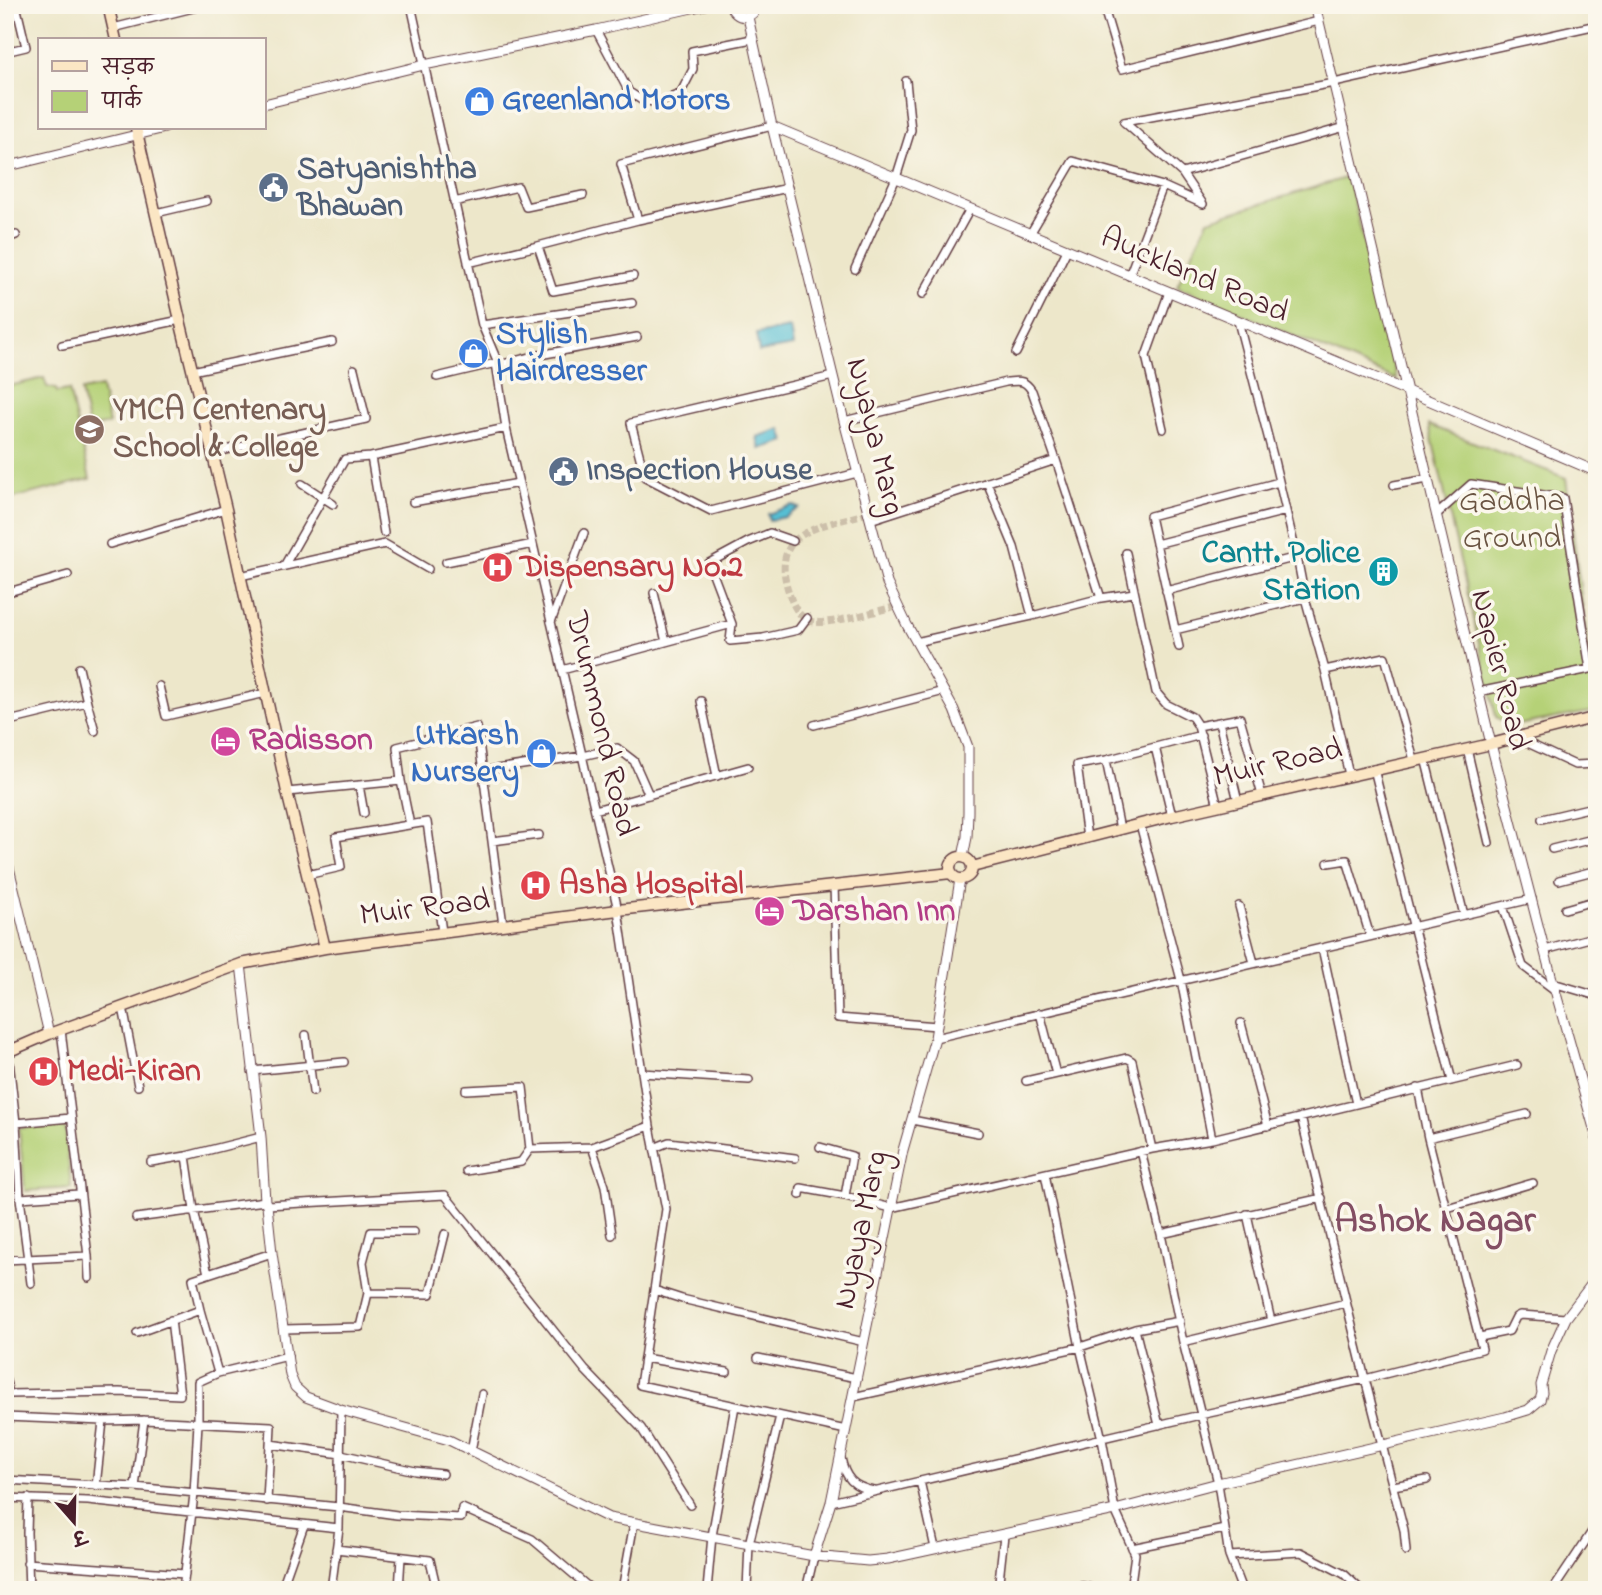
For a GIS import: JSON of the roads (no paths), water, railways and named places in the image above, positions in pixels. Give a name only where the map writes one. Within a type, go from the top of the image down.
[{"type":"main road","points":[[108,5],[116,38]]},
{"type":"main road","points":[[137,131],[325,948]]},
{"type":"main road","name":"Muir Road","points":[[972,867],[1172,816],[1517,738],[1597,717]]},
{"type":"main road","points":[[960,857],[970,861],[972,867],[968,877],[956,876],[950,868],[953,861],[960,857]]},
{"type":"main road","name":"Muir Road","points":[[7,1052],[240,964],[325,948],[834,885],[956,876]]},
{"type":"street","points":[[5,52],[26,47],[16,5]]},
{"type":"street","points":[[113,28],[205,5]]},
{"type":"street","name":"Drummond Road","points":[[411,5],[482,325],[498,364],[506,428],[618,910],[650,1126],[666,1209],[640,1385],[846,1430]]},
{"type":"street","points":[[266,104],[425,65],[705,5]]},
{"type":"street","points":[[730,5],[737,15],[748,17],[760,6]]},
{"type":"street","points":[[1103,5],[1122,69],[1319,21]]},
{"type":"street","name":"Napier Road","points":[[1315,5],[1490,744],[1597,1139]]},
{"type":"street","name":"Nyaya Marg","points":[[748,17],[844,421],[887,583],[954,710],[968,747],[967,837],[963,857]]},
{"type":"street","points":[[1030,234],[1073,160],[1163,186],[1203,204],[1182,173],[1124,122],[1335,83],[1597,25]]},
{"type":"street","points":[[596,30],[629,92],[643,101],[659,102],[680,94],[693,69],[692,51],[752,40]]},
{"type":"street","points":[[855,270],[896,178],[911,130],[906,81]]},
{"type":"street","points":[[638,220],[621,164],[772,126]]},
{"type":"street","name":"Auckland Road","points":[[772,126],[1597,472]]},
{"type":"street","points":[[1182,173],[1345,127]]},
{"type":"street","points":[[5,167],[137,131]]},
{"type":"street","points":[[1129,276],[1163,186]]},
{"type":"street","points":[[454,202],[518,187],[526,207],[583,195]]},
{"type":"street","points":[[468,263],[638,220],[788,188]]},
{"type":"street","points":[[156,213],[207,201]]},
{"type":"street","points":[[923,294],[970,209]]},
{"type":"street","points":[[5,239],[16,235]]},
{"type":"street","points":[[538,246],[552,291],[633,276]]},
{"type":"street","points":[[1016,353],[1067,250]]},
{"type":"street","points":[[1163,429],[1146,356],[1169,292]]},
{"type":"street","points":[[482,325],[632,303]]},
{"type":"street","points":[[62,345],[180,320]]},
{"type":"street","points":[[1238,321],[1349,775]]},
{"type":"street","points":[[438,377],[637,337]]},
{"type":"street","points":[[192,371],[332,342]]},
{"type":"street","points":[[212,453],[366,419],[354,369]]},
{"type":"street","points":[[834,376],[631,423],[645,477],[711,511],[857,473]]},
{"type":"street","points":[[844,421],[1006,382],[1020,381],[1027,384],[1032,391],[1056,460],[1101,598]]},
{"type":"street","points":[[284,566],[345,459],[371,457],[506,428]]},
{"type":"street","points":[[371,457],[384,533]]},
{"type":"street","points":[[870,520],[1056,460]]},
{"type":"street","points":[[1394,485],[1428,479]]},
{"type":"street","points":[[987,482],[1014,547],[1032,616]]},
{"type":"street","points":[[1179,647],[1150,516],[1279,482]]},
{"type":"street","points":[[413,502],[519,483]]},
{"type":"street","points":[[302,484],[333,504]]},
{"type":"street","points":[[1436,515],[1471,484],[1563,498],[1590,668],[1478,692]]},
{"type":"street","points":[[110,544],[226,509]]},
{"type":"street","points":[[1156,544],[1286,511]]},
{"type":"street","points":[[551,622],[584,533]]},
{"type":"street","points":[[793,541],[770,533],[709,563],[732,624],[730,641],[764,638],[798,630],[807,618]]},
{"type":"street","points":[[240,576],[385,544],[428,569]]},
{"type":"street","points":[[446,562],[533,544]]},
{"type":"street","points":[[1126,553],[1156,692],[1166,704],[1192,717],[1199,730],[1218,806]]},
{"type":"street","points":[[1166,591],[1297,557]]},
{"type":"street","points":[[5,593],[68,575]]},
{"type":"street","points":[[654,593],[666,642]]},
{"type":"street","points":[[916,642],[1101,598],[1134,593]]},
{"type":"street","points":[[1175,630],[1305,598]]},
{"type":"street","points":[[562,670],[732,624]]},
{"type":"street","points":[[1325,670],[1385,657],[1419,759],[1464,915]]},
{"type":"street","points":[[79,668],[95,732]]},
{"type":"street","points":[[159,686],[166,716],[266,693]]},
{"type":"street","points":[[814,725],[944,691]]},
{"type":"street","points":[[701,701],[717,776]]},
{"type":"street","points":[[5,722],[87,702]]},
{"type":"street","points":[[1087,838],[1077,765],[1155,747],[1219,722],[1240,718],[1262,795]]},
{"type":"street","points":[[1219,722],[1238,801]]},
{"type":"street","points":[[410,825],[397,747],[477,727],[503,925]]},
{"type":"street","points":[[1517,738],[1575,765],[1597,764]]},
{"type":"street","points":[[1155,747],[1172,816]]},
{"type":"street","points":[[483,771],[617,748],[634,761],[649,795]]},
{"type":"street","points":[[1467,749],[1489,843]]},
{"type":"street","points":[[1106,760],[1120,829]]},
{"type":"street","points":[[595,810],[748,767]]},
{"type":"street","points":[[1374,769],[1452,1081]]},
{"type":"street","points":[[287,792],[401,781]]},
{"type":"street","points":[[359,785],[364,813]]},
{"type":"street","points":[[1542,819],[1597,806]]},
{"type":"street","points":[[307,875],[341,867],[336,838],[427,822],[442,932]]},
{"type":"street","points":[[1140,824],[1181,981],[1212,1139]]},
{"type":"street","points":[[492,841],[539,835]]},
{"type":"street","points":[[1552,849],[1597,838]]},
{"type":"street","points":[[5,851],[49,1034]]},
{"type":"street","points":[[1328,863],[1347,860],[1370,936]]},
{"type":"street","points":[[1559,880],[1597,870]]},
{"type":"street","name":"Nyaya Marg","points":[[806,1590],[831,1502],[903,1150],[935,1038],[956,876]]},
{"type":"street","points":[[834,885],[838,1018],[937,1026]]},
{"type":"street","points":[[935,1038],[1532,899]]},
{"type":"street","points":[[1565,909],[1597,900]]},
{"type":"street","points":[[1503,905],[1523,966],[1555,987],[1597,996]]},
{"type":"street","points":[[1239,906],[1254,963]]},
{"type":"street","points":[[1545,950],[1597,936]]},
{"type":"street","points":[[1322,948],[1356,1104]]},
{"type":"street","points":[[240,964],[272,1253],[290,1375],[295,1387],[306,1397],[341,1410],[449,1440],[609,1518],[814,1556],[868,1561],[888,1559],[1115,1510],[1218,1483],[1506,1417],[1528,1410],[1539,1400],[1551,1351],[1566,1318],[1597,1277]]},
{"type":"street","points":[[123,1007],[138,1086]]},
{"type":"street","points":[[1040,1013],[1056,1074]]},
{"type":"street","points":[[1241,1023],[1268,1126]]},
{"type":"street","points":[[61,1030],[89,1278]]},
{"type":"street","points":[[306,1035],[313,1092]]},
{"type":"street","points":[[7,1052],[16,1123],[20,1198],[31,1283]]},
{"type":"street","points":[[1026,1082],[1128,1058],[1132,1061],[1152,1149]]},
{"type":"street","points":[[252,1071],[344,1062]]},
{"type":"street","points":[[800,1195],[801,1188],[891,1208],[1141,1151],[1212,1139],[1517,1065]]},
{"type":"street","points":[[642,1073],[749,1080]]},
{"type":"street","points":[[466,1090],[523,1087],[530,1149],[521,1162],[466,1171]]},
{"type":"street","points":[[831,1502],[1365,1379],[1482,1349],[1428,1138],[1418,1088]]},
{"type":"street","points":[[1428,1138],[1527,1114]]},
{"type":"street","points":[[1301,1117],[1404,1530],[1406,1551]]},
{"type":"street","points":[[16,1123],[71,1118]]},
{"type":"street","points":[[912,1119],[978,1132]]},
{"type":"street","points":[[530,1149],[592,1147],[650,1126]]},
{"type":"street","points":[[151,1162],[261,1137]]},
{"type":"street","points":[[654,1148],[669,1142],[795,1158]]},
{"type":"street","points":[[592,1147],[605,1186],[612,1235]]},
{"type":"street","points":[[820,1147],[852,1156],[845,1196]]},
{"type":"street","points":[[1141,1151],[1183,1342],[1218,1483],[1229,1556],[1242,1590]]},
{"type":"street","points":[[186,1156],[208,1274]]},
{"type":"street","points":[[1045,1174],[1115,1510],[1135,1554],[1130,1590]]},
{"type":"street","points":[[1447,1208],[1533,1184]]},
{"type":"street","points":[[20,1198],[79,1194]]},
{"type":"street","points":[[136,1218],[266,1203],[445,1195],[585,1370],[641,1428],[690,1506]]},
{"type":"street","points":[[1161,1234],[1322,1198]]},
{"type":"street","points":[[1247,1214],[1271,1321]]},
{"type":"street","points":[[284,1329],[359,1327],[368,1293],[363,1262],[371,1232],[414,1232]]},
{"type":"street","points":[[368,1293],[430,1294],[445,1234]]},
{"type":"street","points":[[218,1373],[193,1279],[272,1253]]},
{"type":"street","points":[[5,1260],[88,1256]]},
{"type":"street","points":[[654,1290],[864,1342]]},
{"type":"street","points":[[1183,1342],[1346,1303]]},
{"type":"street","points":[[137,1333],[200,1310]]},
{"type":"street","points":[[1479,1337],[1509,1331],[1516,1317],[1520,1315],[1566,1318]]},
{"type":"street","points":[[5,1377],[9,1394],[119,1392],[180,1395],[171,1320]]},
{"type":"street","points":[[853,1397],[1080,1347],[1135,1329],[1180,1321]]},
{"type":"street","points":[[1135,1329],[1159,1425]]},
{"type":"street","points":[[183,1590],[194,1494],[198,1382],[218,1373],[288,1356]]},
{"type":"street","points":[[644,1358],[727,1372]]},
{"type":"street","points":[[758,1358],[856,1378]]},
{"type":"street","points":[[471,1451],[482,1394]]},
{"type":"street","points":[[707,1590],[712,1536],[735,1406]]},
{"type":"street","points":[[331,1590],[339,1528],[341,1410]]},
{"type":"street","points":[[747,1590],[749,1544],[780,1416]]},
{"type":"street","points":[[5,1417],[271,1426],[267,1500]]},
{"type":"street","points":[[135,1487],[144,1420]]},
{"type":"street","points":[[96,1486],[103,1421]]},
{"type":"street","points":[[270,1444],[341,1454],[415,1471],[443,1474]]},
{"type":"street","points":[[841,1456],[843,1467],[852,1482],[859,1487],[878,1491]]},
{"type":"street","points":[[5,1480],[135,1487],[397,1515],[461,1518],[462,1508],[532,1539],[592,1590]]},
{"type":"street","points":[[1393,1486],[1427,1480]]},
{"type":"street","points":[[920,1482],[935,1548]]},
{"type":"street","points":[[28,1498],[29,1590]]},
{"type":"street","points":[[5,1499],[88,1501],[339,1528]]},
{"type":"street","points":[[622,1590],[634,1523]]},
{"type":"street","points":[[1553,1590],[1597,1524]]},
{"type":"street","points":[[281,1590],[304,1525]]},
{"type":"street","points":[[1132,1548],[1225,1529]]},
{"type":"street","points":[[998,1590],[1004,1535]]},
{"type":"street","points":[[336,1549],[430,1560],[437,1590]]},
{"type":"street","points":[[1229,1556],[1301,1552],[1344,1574],[1361,1590]]},
{"type":"street","points":[[399,1590],[401,1557]]},
{"type":"street","points":[[27,1563],[185,1574]]},
{"type":"street","points":[[1081,1590],[1082,1586],[1100,1590]]},
{"type":"water","points":[[790,328],[793,346],[759,352],[756,334]]},
{"type":"water","points":[[781,429],[785,441],[760,449],[757,437]]},
{"type":"water","points":[[792,505],[799,508],[785,517],[769,520],[768,514]]},
{"type":"tunnel","points":[[868,513],[816,528],[791,544],[785,557],[784,574],[790,596],[799,613],[814,622],[843,619],[898,606]]},
{"type":"place","name":"Greenland Motors","points":[[479,101]]},
{"type":"place","name":"Satyanishtha Bhawan","points":[[274,188]]},
{"type":"place","name":"Stylish Hairdresser","points":[[473,353]]},
{"type":"place","name":"YMCA Centenary School & College","points":[[90,429]]},
{"type":"place","name":"Inspection House","points":[[563,471]]},
{"type":"place","name":"Dispensary No.2","points":[[497,568]]},
{"type":"place","name":"Cantt. Police Station","points":[[1383,572]]},
{"type":"place","name":"Radisson","points":[[226,741]]},
{"type":"place","name":"Utkarsh Nursery","points":[[542,754]]},
{"type":"place","name":"Asha Hospital","points":[[536,885]]},
{"type":"place","name":"Darshan Inn","points":[[770,912]]},
{"type":"place","name":"Medi-Kiran","points":[[44,1072]]},
{"type":"district","name":"Ashok Nagar","points":[[1435,1222]]},
{"type":"park label","name":"Gaddha Ground","points":[[1512,520]]}]
